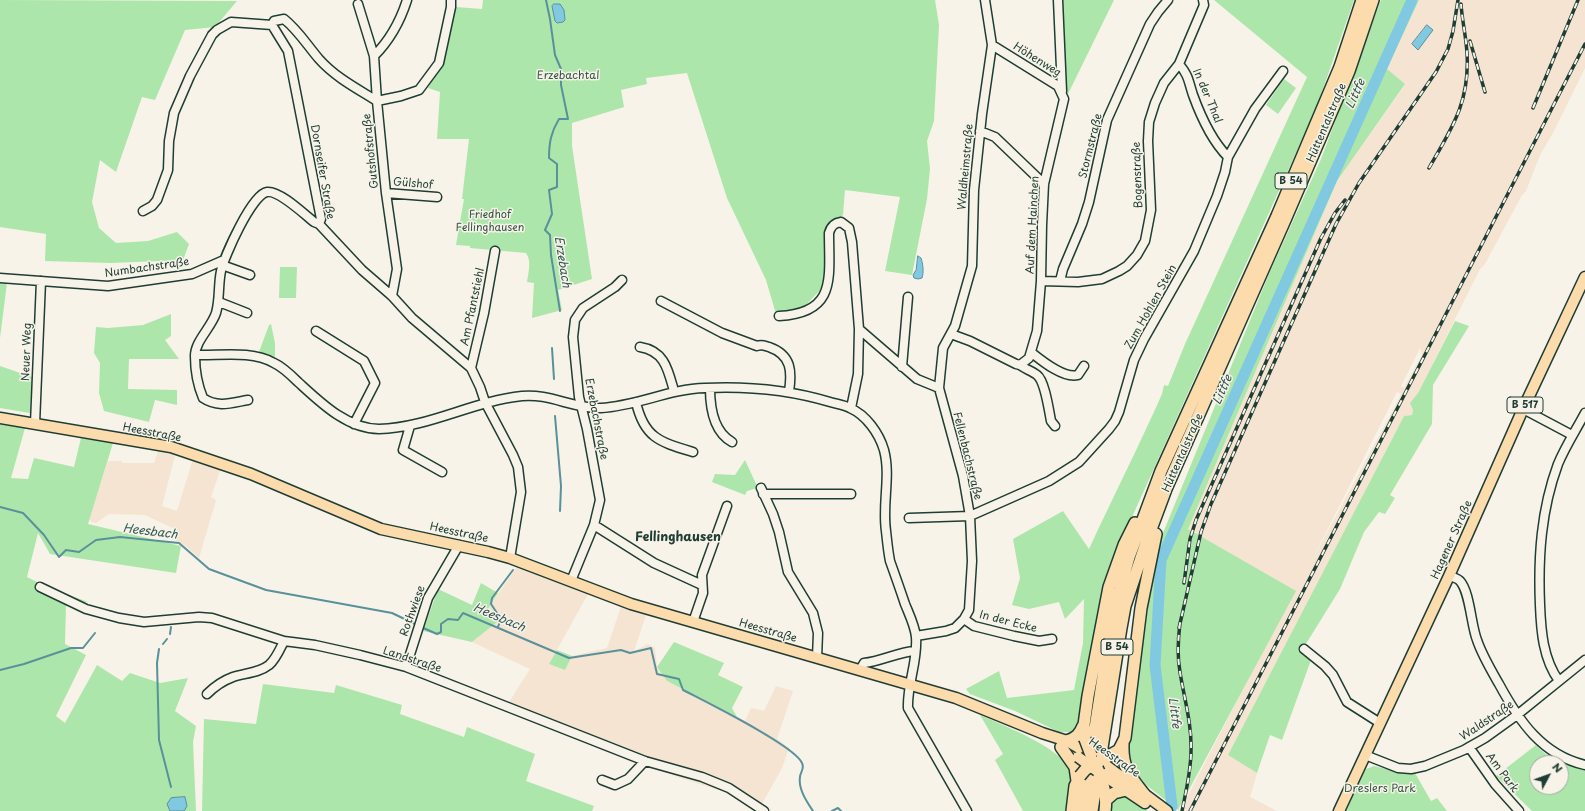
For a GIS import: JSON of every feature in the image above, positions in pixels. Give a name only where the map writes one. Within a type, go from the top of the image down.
[{"type":"highway","name":"Hüttentalstraße","points":[[1082,811],[1107,649],[1116,602],[1137,532],[1161,470],[1283,202],[1340,67],[1362,0]]},
{"type":"highway","name":"Hüttentalstraße","points":[[1092,811],[1116,650],[1125,606],[1147,540],[1166,489],[1343,85],[1373,0]]},
{"type":"highway","points":[[1106,806],[1104,787],[1097,763],[1085,739],[1084,725],[1097,642],[1109,587],[1124,545],[1161,470]]},
{"type":"highway","points":[[1072,811],[1079,778],[1085,770],[1119,750],[1126,738],[1142,601],[1151,553],[1166,489]]},
{"type":"highway","points":[[1079,778],[1064,744],[1079,735],[1084,725]]},
{"type":"highway","points":[[1106,806],[1114,793],[1134,793],[1124,764],[1123,744]]},
{"type":"main road","name":"Hagener Straße","points":[[1339,811],[1449,576],[1523,409],[1585,277]]},
{"type":"main road","name":"Heesstraße","points":[[0,418],[171,447],[251,474],[381,529],[459,545],[510,558],[631,604],[956,698],[1040,732],[1064,744],[1097,763],[1157,811]]},
{"type":"main road","name":"Heesstraße","points":[[1097,763],[1134,793],[1167,811]]},
{"type":"street","points":[[374,56],[385,45],[398,25],[407,0]]},
{"type":"street","points":[[143,212],[152,206],[157,200],[168,170],[169,141],[174,113],[190,76],[212,35],[217,30],[231,22],[272,25],[274,21],[284,19],[320,59],[341,79],[377,100],[401,96],[419,90],[439,63],[452,0]]},
{"type":"street","name":"Waldheimstraße","points":[[951,334],[964,300],[972,266],[973,210],[980,131],[992,45],[985,0]]},
{"type":"street","name":"Auf dem Hainchen","points":[[1032,353],[1037,331],[1041,281],[1044,184],[1063,96],[1058,0]]},
{"type":"street","name":"Stormstraße","points":[[1060,281],[1063,269],[1082,224],[1089,202],[1107,120],[1148,30],[1158,12],[1168,0]]},
{"type":"street","name":"Bogenstraße","points":[[1041,281],[1090,281],[1102,279],[1127,266],[1137,255],[1145,241],[1151,210],[1148,141],[1150,122],[1155,103],[1164,83],[1179,64],[1204,5],[1203,0]]},
{"type":"street","name":"Gutshofstraße","points":[[358,4],[374,56],[386,193],[397,269],[392,296]]},
{"type":"street","name":"Dornseifer Straße","points":[[272,25],[288,51],[321,219],[319,224],[362,270],[392,296],[412,318],[471,368],[485,402],[513,455],[520,480],[521,492],[510,558]]},
{"type":"street","name":"Höhenweg","points":[[992,45],[1058,86],[1063,96]]},
{"type":"street","name":"In der Thal","points":[[1179,64],[1187,74],[1193,94],[1206,125],[1220,149],[1228,157]]},
{"type":"street","name":"Zum Hohlen Stein","points":[[970,516],[1049,481],[1070,469],[1089,453],[1115,421],[1134,360],[1144,339],[1194,250],[1217,196],[1228,157],[1255,109],[1283,71]]},
{"type":"street","points":[[980,131],[995,137],[1044,184]]},
{"type":"street","points":[[248,400],[224,405],[216,404],[203,398],[199,389],[194,355],[215,316],[219,302],[220,273],[223,262],[236,233],[253,203],[259,195],[266,192],[275,193],[282,197],[314,222],[319,224]]},
{"type":"street","name":"Gülshof","points":[[386,193],[437,197]]},
{"type":"street","points":[[779,316],[806,312],[821,299],[826,292],[829,276],[829,233],[831,228],[836,223],[841,222],[848,228],[852,242],[859,329],[858,374],[851,408]]},
{"type":"street","name":"Am Pfantstiehl","points":[[471,368],[484,313],[496,251]]},
{"type":"street","points":[[223,262],[250,275]]},
{"type":"street","name":"Numbachstraße","points":[[0,278],[108,286],[192,274],[223,262]]},
{"type":"street","name":"Erzebachstraße","points":[[571,581],[594,525],[600,500],[579,397],[573,337],[575,320],[583,308],[615,287],[622,280]]},
{"type":"street","name":"Neuer Weg","points":[[35,424],[41,281]]},
{"type":"street","points":[[902,368],[908,297]]},
{"type":"street","points":[[661,301],[722,333],[757,346],[764,345],[778,351],[783,355],[789,366],[791,374],[789,392]]},
{"type":"street","points":[[219,302],[247,313]]},
{"type":"street","points":[[859,329],[902,368],[917,379],[939,388],[943,348],[951,334],[970,341],[1020,365],[1026,370],[1037,375],[1042,382],[1051,421],[1055,426]]},
{"type":"street","points":[[316,331],[364,361],[375,383],[354,424]]},
{"type":"street","points":[[640,346],[651,349],[662,359],[667,367],[674,391]]},
{"type":"street","points":[[1020,365],[1028,360],[1032,353],[1048,365],[1068,375],[1078,375],[1084,366]]},
{"type":"street","points":[[194,355],[251,356],[274,363],[284,369],[316,398],[354,424],[377,429],[410,426],[485,402],[524,395],[543,396],[582,407],[602,408],[636,402],[674,391],[710,388],[741,388],[789,392],[851,408],[866,420],[878,435],[884,450],[886,462],[884,519],[890,559],[916,636],[908,695],[908,708],[966,811]]},
{"type":"street","points":[[710,388],[710,403],[717,425],[723,435],[732,442]]},
{"type":"street","name":"Fellenbachstraße","points":[[939,388],[963,476],[970,516],[972,561],[969,610],[964,620]]},
{"type":"street","points":[[636,402],[640,419],[651,434],[673,446],[693,452]]},
{"type":"street","points":[[1523,409],[1572,435]]},
{"type":"street","points":[[1559,681],[1548,661],[1541,628],[1539,551],[1544,516],[1558,464],[1585,413]]},
{"type":"street","points":[[410,426],[403,450],[442,472]]},
{"type":"street","points":[[817,658],[818,633],[813,613],[788,572],[779,532],[773,514],[762,491],[852,494]]},
{"type":"street","points":[[693,622],[703,592],[702,575],[728,506]]},
{"type":"street","points":[[909,518],[970,516]]},
{"type":"street","points":[[594,525],[654,563],[702,585]]},
{"type":"street","name":"Rothwiese","points":[[406,667],[418,626],[434,584],[459,545]]},
{"type":"street","points":[[1449,576],[1457,579],[1462,584],[1466,595],[1476,640],[1492,672],[1517,715],[1537,740],[1548,749],[1559,756],[1585,765]]},
{"type":"street","name":"Landstraße","points":[[40,587],[86,609],[118,618],[144,622],[199,617],[212,618],[284,641],[323,647],[406,667],[646,761],[702,777],[729,788],[764,811]]},
{"type":"street","name":"In der Ecke","points":[[916,636],[946,631],[955,628],[964,620],[974,626],[1014,636],[1039,641],[1052,639]]},
{"type":"street","points":[[207,694],[219,683],[233,677],[253,672],[268,665],[276,656],[284,641]]},
{"type":"street","points":[[1304,649],[1325,666],[1333,675],[1347,702],[1380,723]]},
{"type":"street","points":[[860,670],[864,663],[879,661],[908,651],[915,651]]},
{"type":"street","name":"Waldstraße","points":[[1365,755],[1398,768],[1410,769],[1425,766],[1469,747],[1517,715],[1585,660]]},
{"type":"street","name":"Am Park","points":[[1469,747],[1495,784],[1519,811]]},
{"type":"street","points":[[602,780],[615,785],[628,779],[646,761]]},
{"type":"shaded area","points":[[1419,0],[1585,0],[1585,68],[1554,131],[1540,155],[1526,191],[1522,195],[1485,264],[1480,269],[1418,393],[1410,403],[1413,410],[1412,415],[1404,416],[1228,755],[1257,773],[1250,797],[1277,811],[1180,811],[1290,598],[1188,529],[1337,181],[1405,85],[1387,69]],"holes":[[[1420,348],[1422,355],[1404,388],[1401,386]],[[1397,392],[1401,394],[1394,408],[1308,568]]]},
{"type":"shaded area","points":[[158,451],[175,455],[162,506],[177,511],[193,459],[221,468],[211,497],[216,500],[199,558],[186,546],[173,539],[175,529],[145,515],[109,514],[96,523],[89,519],[108,461],[122,461],[122,463],[154,463]]},
{"type":"shaded area","points":[[518,565],[588,594],[549,664],[565,670],[572,656],[607,648],[621,607],[646,615],[634,651],[648,644],[655,648],[657,667],[667,681],[745,721],[751,708],[764,711],[776,686],[793,691],[777,739],[789,748],[782,768],[758,811],[725,792],[634,763],[504,710],[530,669],[472,642],[501,619],[486,612]]},
{"type":"green space","points":[[0,0],[237,1],[215,27],[185,30],[155,100],[142,97],[116,172],[100,160],[92,202],[99,228],[116,243],[148,241],[177,232],[189,244],[183,260],[111,263],[45,261],[46,234],[0,227]]},
{"type":"green space","points":[[483,0],[935,0],[939,25],[934,121],[927,141],[930,169],[927,199],[912,275],[885,271],[900,197],[845,190],[843,215],[833,225],[825,285],[803,308],[776,314],[766,280],[727,198],[687,73],[646,78],[647,84],[621,90],[624,107],[572,123],[572,146],[592,279],[558,290],[562,310],[532,318],[534,283],[527,282],[529,260],[526,253],[470,248],[470,246],[456,245],[464,199],[462,199],[469,139],[437,139],[440,92],[428,88],[441,65],[456,7],[482,9]]},
{"type":"green space","points":[[1060,0],[1114,0],[1068,94],[1064,86]]},
{"type":"green space","points":[[1214,0],[1354,0],[1317,106],[1115,555],[1103,594],[1078,725],[1071,732],[1059,732],[1015,711],[970,694],[966,689],[999,671],[1007,698],[1074,690],[1083,643],[1084,599],[1065,619],[1059,602],[1029,609],[1012,605],[1020,578],[1013,539],[1063,511],[1089,549],[1162,394],[1164,385],[1168,386],[1185,344],[1307,77]]},
{"type":"green space","points":[[1381,0],[1419,0],[1387,69],[1405,84],[1337,181],[1188,529],[1296,591],[1178,810],[1140,780],[1132,768],[1129,746],[1150,592],[1163,533],[1269,274],[1321,159]]},
{"type":"green space","points":[[1284,79],[1296,88],[1278,114],[1266,105]]},
{"type":"green space","points":[[280,267],[297,267],[296,298],[279,298]]},
{"type":"green space","points":[[0,282],[7,283],[0,338]]},
{"type":"green space","points":[[171,314],[171,336],[165,340],[179,359],[129,359],[128,389],[177,390],[177,405],[155,400],[149,422],[104,411],[99,393],[100,363],[94,353],[96,327],[108,328],[143,325]]},
{"type":"green space","points":[[1455,321],[1469,326],[1433,385],[1432,424],[1390,495],[1395,498],[1385,514],[1379,512],[1364,532],[1340,589],[1304,647],[1311,660],[1282,740],[1270,735],[1257,773],[1228,755],[1404,416],[1412,415],[1413,410],[1410,403],[1418,393]]},
{"type":"green space","points":[[271,324],[275,343],[275,357],[259,352],[269,325]]},
{"type":"green space","points":[[0,366],[32,377],[30,413],[0,408]]},
{"type":"green space","points":[[0,424],[25,428],[11,478],[28,479],[34,458],[74,467],[81,438],[113,443],[88,524],[181,546],[176,573],[50,554],[38,533],[27,577],[43,585],[88,602],[66,606],[65,644],[86,655],[56,716],[65,723],[97,665],[122,681],[130,673],[160,683],[188,678],[175,711],[196,726],[193,742],[196,811],[0,811]]},
{"type":"green space","points":[[745,460],[757,488],[747,491],[745,495],[712,482],[715,474],[735,475]]},
{"type":"green space","points":[[481,583],[498,593],[486,612],[501,619],[472,642],[423,631],[438,589],[472,605]]},
{"type":"green space","points":[[674,642],[724,663],[718,675],[743,687],[732,708],[737,717],[667,681],[657,667]]},
{"type":"green space","points":[[557,650],[572,656],[565,670],[549,664]]},
{"type":"green space","points":[[263,684],[334,693],[336,685],[402,705],[400,714],[464,737],[467,727],[535,754],[526,781],[594,806],[592,811],[202,811],[204,719],[256,724]]},
{"type":"green space","points":[[980,715],[1031,738],[1056,754],[1065,762],[1070,771],[1072,781],[1067,811],[1023,811],[995,760],[1003,754]]},
{"type":"green space","points":[[1536,745],[1548,755],[1529,755],[1529,795],[1569,795],[1569,764],[1585,770],[1585,811],[1532,811],[1496,776]]},
{"type":"green space","name":"Dreslers Park","points":[[1374,766],[1405,774],[1415,773],[1431,801],[1437,798],[1447,811],[1346,811],[1366,769]]},
{"type":"green space","points":[[1119,797],[1128,797],[1148,811],[1110,811],[1111,804]]},
{"type":"water","points":[[554,4],[560,4],[564,10],[565,20],[563,22],[557,23],[555,21],[552,6]]},
{"type":"water","points":[[1427,25],[1433,30],[1418,50],[1412,44]]},
{"type":"water","points":[[918,256],[921,258],[923,271],[922,278],[918,279],[914,278],[913,275],[916,270]]},
{"type":"water","points":[[185,797],[187,806],[184,811],[170,811],[167,804],[171,798]]},
{"type":"waterway","name":"Erzebach","points":[[546,0],[555,55],[561,69],[561,85],[568,119],[559,119],[554,128],[549,147],[549,158],[557,164],[557,187],[549,190],[552,214],[545,230],[550,235],[551,255],[560,311]]},
{"type":"waterway","name":"Littfe","points":[[1170,811],[1172,806],[1155,665],[1161,560],[1412,0]]},
{"type":"waterway","name":"Erzebach","points":[[552,348],[554,379]]},
{"type":"waterway","name":"Erzebach","points":[[555,416],[561,486],[560,511]]},
{"type":"waterway","name":"Heesbach","points":[[0,507],[23,513],[44,535],[59,557],[66,550],[79,552],[96,540],[120,537],[179,543],[209,569],[266,590],[392,613],[417,625]]},
{"type":"waterway","name":"Erzebach","points":[[498,627],[501,619],[491,604],[492,598],[513,570]]},
{"type":"waterway","name":"Heesbach","points":[[421,627],[437,634],[441,632],[441,624],[448,619],[458,620],[463,613],[569,658],[621,650],[630,653],[651,648],[657,674],[679,679],[683,690],[728,713],[766,735],[795,755],[803,765],[800,775],[800,786],[813,811]]},
{"type":"waterway","points":[[170,634],[171,627]]},
{"type":"waterway","points":[[0,670],[24,664],[71,648],[83,648],[95,633]]},
{"type":"waterway","points":[[163,644],[167,639]]},
{"type":"waterway","points":[[159,649],[157,663],[159,740],[171,787]]},
{"type":"waterway","name":"Heesbach","points":[[832,811],[838,808],[841,811]]},
{"type":"railway","points":[[1179,628],[1201,532],[1211,504],[1336,224],[1359,183],[1436,72],[1448,49],[1453,31],[1458,0]]},
{"type":"railway","points":[[1533,108],[1578,0]]},
{"type":"railway","points":[[1429,168],[1458,114],[1466,86],[1467,53],[1461,4]]},
{"type":"railway","points":[[1470,41],[1485,92]]},
{"type":"railway","points":[[1190,811],[1585,44]]},
{"type":"railway","points":[[1184,583],[1190,539],[1196,520],[1321,238],[1335,213],[1345,200]]},
{"type":"railway","points":[[1180,623],[1178,660],[1191,741],[1189,774],[1182,811]]},
{"type":"district","name":"Fellinghausen","points":[[678,537]]},
{"type":"park label","name":"Erzebachtal","points":[[568,76]]},
{"type":"park label","name":"Friedhof Fellinghausen","points":[[490,221]]}]
